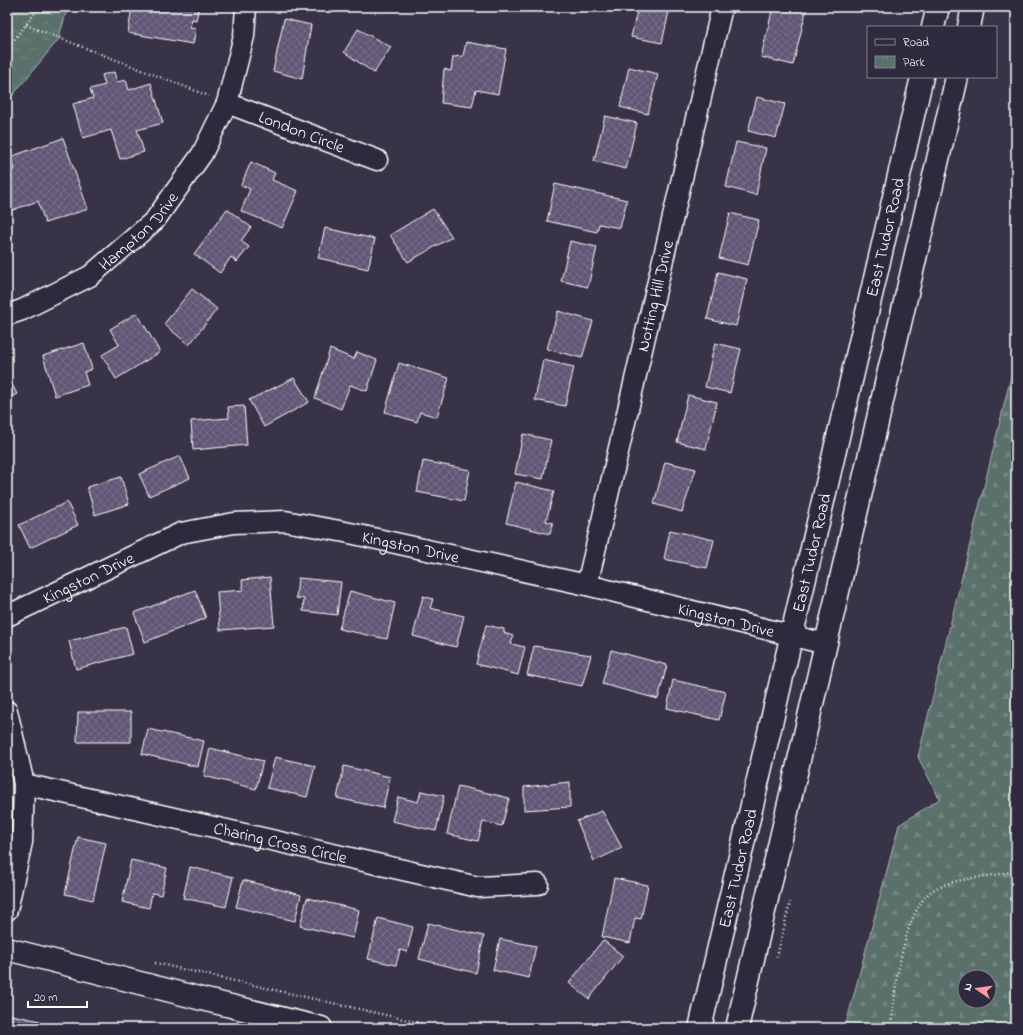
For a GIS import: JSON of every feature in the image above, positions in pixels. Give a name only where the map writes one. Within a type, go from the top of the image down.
[{"type":"main road","points":[[933,26],[938,7]]},
{"type":"main road","points":[[969,26],[974,7]]},
{"type":"main road","name":"East Tudor Road","points":[[700,1028],[922,78]]},
{"type":"main road","name":"East Tudor Road","points":[[737,1028],[957,78]]},
{"type":"main road","points":[[7,949],[321,1028]]},
{"type":"street","name":"Hampton Drive","points":[[7,315],[22,310],[90,276],[155,220],[202,154],[227,103],[244,36],[246,7]]},
{"type":"street","name":"Notting Hill Drive","points":[[587,585],[722,7]]},
{"type":"street","name":"London Circle","points":[[227,103],[376,160]]},
{"type":"street","name":"Kingston Drive","points":[[7,616],[181,533],[234,523],[285,521],[345,532],[587,585],[826,644]]},
{"type":"street","points":[[7,711],[24,784],[22,842],[7,910]]},
{"type":"street","name":"Charing Cross Circle","points":[[24,784],[478,887],[538,884]]},
{"type":"path","points":[[7,49],[38,7]]},
{"type":"path","points":[[26,25],[227,103]]},
{"type":"path","points":[[891,1028],[898,968],[911,920],[923,900],[934,889],[949,883],[1016,871]]},
{"type":"path","points":[[154,963],[443,1028]]},
{"type":"green space","points":[[7,7],[68,7],[58,40],[7,102]]},
{"type":"green space","points":[[1016,356],[1016,1028],[845,1028],[899,825],[941,798],[938,796],[918,757]]},
{"type":"building","points":[[132,7],[199,7],[196,20],[192,19],[190,27],[196,28],[193,44],[128,33]]},
{"type":"building","points":[[638,7],[670,7],[662,43],[631,37]]},
{"type":"building","points":[[773,7],[807,7],[793,65],[761,57]]},
{"type":"building","points":[[284,19],[311,25],[302,79],[273,71]]},
{"type":"building","points":[[358,29],[391,47],[374,73],[344,52]]},
{"type":"building","points":[[466,42],[506,49],[498,94],[476,90],[472,107],[441,103],[444,69],[451,71],[453,57],[463,56]]},
{"type":"building","points":[[629,67],[658,74],[648,114],[620,107]]},
{"type":"building","points":[[114,72],[117,82],[126,80],[129,90],[151,83],[163,123],[137,130],[144,152],[120,159],[111,130],[83,138],[73,104],[93,98],[90,89],[105,85],[102,75]]},
{"type":"building","points":[[757,97],[785,104],[776,138],[748,131]]},
{"type":"building","points":[[605,116],[637,123],[626,169],[594,161]]},
{"type":"building","points":[[63,138],[88,209],[45,223],[38,201],[7,212],[7,172],[14,170],[10,157]]},
{"type":"building","points":[[736,142],[766,148],[756,195],[726,187]]},
{"type":"building","points":[[251,162],[275,173],[272,180],[298,191],[282,228],[241,211],[250,189],[241,185]]},
{"type":"building","points":[[555,184],[627,200],[620,228],[599,224],[597,232],[547,221]]},
{"type":"building","points":[[227,209],[251,227],[241,241],[249,247],[237,262],[231,257],[220,273],[194,254]]},
{"type":"building","points":[[433,209],[452,237],[408,262],[390,235]]},
{"type":"building","points":[[730,213],[759,220],[748,265],[719,258]]},
{"type":"building","points":[[325,228],[375,239],[368,269],[318,258]]},
{"type":"building","points":[[570,241],[597,247],[588,287],[561,281]]},
{"type":"building","points":[[718,272],[747,279],[736,326],[707,319]]},
{"type":"building","points":[[192,289],[217,309],[189,345],[164,324]]},
{"type":"building","points":[[558,311],[593,321],[582,358],[547,349]]},
{"type":"building","points":[[137,313],[160,352],[116,379],[102,355],[119,345],[110,329]]},
{"type":"building","points":[[84,343],[92,369],[84,372],[88,385],[55,396],[43,356]]},
{"type":"building","points":[[715,343],[741,349],[730,393],[705,387]]},
{"type":"building","points":[[330,349],[354,359],[357,352],[377,360],[367,391],[350,385],[341,409],[315,398]]},
{"type":"building","points":[[543,360],[574,367],[565,406],[535,400]]},
{"type":"building","points":[[399,363],[449,378],[437,417],[420,412],[417,422],[385,412]]},
{"type":"building","points":[[7,375],[17,394],[7,399]]},
{"type":"building","points":[[294,378],[309,402],[264,427],[249,400]]},
{"type":"building","points":[[688,395],[717,402],[706,449],[677,442]]},
{"type":"building","points":[[244,406],[247,445],[193,450],[191,421],[229,418],[228,407]]},
{"type":"building","points":[[523,434],[551,440],[543,479],[515,474]]},
{"type":"building","points":[[180,456],[190,478],[149,496],[139,474]]},
{"type":"building","points":[[423,461],[470,470],[464,501],[417,492]]},
{"type":"building","points":[[665,462],[696,469],[682,512],[654,504]]},
{"type":"building","points":[[121,477],[129,504],[95,515],[87,487]]},
{"type":"building","points":[[516,482],[554,491],[546,521],[553,523],[550,534],[506,523]]},
{"type":"building","points":[[67,502],[78,525],[30,548],[19,525]]},
{"type":"building","points":[[670,530],[714,540],[707,568],[664,559]]},
{"type":"building","points":[[270,577],[274,626],[220,630],[217,592],[243,590],[242,580]]},
{"type":"building","points":[[298,578],[341,582],[337,615],[303,611],[304,599],[296,598]]},
{"type":"building","points":[[195,590],[206,618],[145,642],[134,613]]},
{"type":"building","points":[[350,591],[395,603],[387,639],[339,629]]},
{"type":"building","points":[[423,596],[433,599],[430,608],[464,616],[456,647],[413,636]]},
{"type":"building","points":[[486,625],[504,629],[504,633],[513,636],[511,644],[525,647],[518,675],[476,664]]},
{"type":"building","points":[[126,627],[133,654],[76,669],[69,641]]},
{"type":"building","points":[[534,646],[591,655],[582,686],[527,675]]},
{"type":"building","points":[[611,650],[667,665],[658,699],[602,684]]},
{"type":"building","points":[[673,680],[726,692],[719,720],[667,708]]},
{"type":"building","points":[[78,712],[131,712],[131,742],[77,742]]},
{"type":"building","points":[[148,729],[204,741],[198,767],[142,754]]},
{"type":"building","points":[[210,748],[263,761],[256,789],[204,776]]},
{"type":"building","points":[[275,757],[315,766],[307,797],[267,788]]},
{"type":"building","points":[[344,766],[390,777],[383,808],[337,798]]},
{"type":"building","points":[[570,782],[570,807],[524,810],[524,787]]},
{"type":"building","points":[[458,786],[509,798],[502,826],[483,822],[478,841],[447,834]]},
{"type":"building","points":[[421,791],[444,796],[436,831],[392,821],[398,797],[418,802]]},
{"type":"building","points":[[602,811],[622,848],[594,861],[577,821]]},
{"type":"building","points":[[78,837],[106,843],[93,900],[65,894]]},
{"type":"building","points":[[131,860],[167,868],[161,895],[152,893],[149,908],[122,902]]},
{"type":"building","points":[[190,867],[233,877],[226,907],[183,898]]},
{"type":"building","points":[[614,878],[648,885],[641,919],[635,918],[630,943],[602,937]]},
{"type":"building","points":[[243,880],[301,895],[295,921],[236,907]]},
{"type":"building","points":[[307,898],[359,910],[353,938],[300,926]]},
{"type":"building","points":[[378,918],[413,927],[407,952],[400,950],[396,965],[368,959]]},
{"type":"building","points":[[428,923],[484,936],[476,973],[419,959]]},
{"type":"building","points":[[500,939],[536,946],[529,978],[493,970]]},
{"type":"building","points":[[603,940],[623,956],[589,999],[569,983]]},
{"type":"building","points":[[7,1014],[40,1021],[38,1028],[7,1028]]}]
